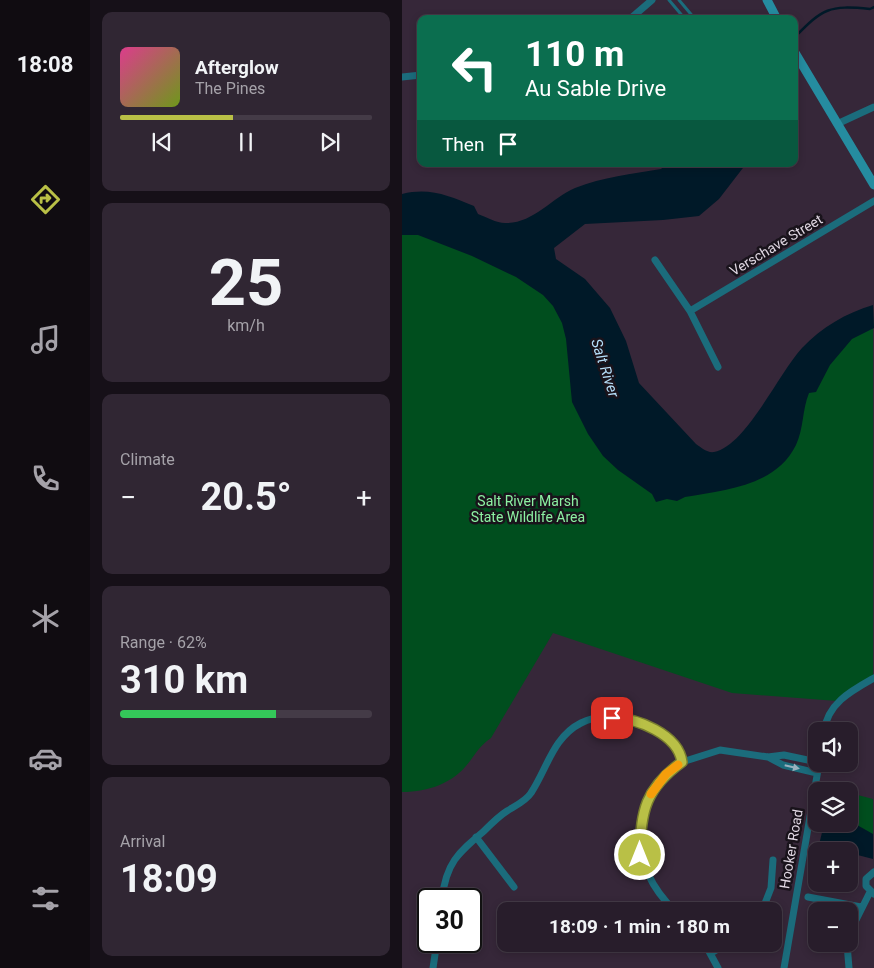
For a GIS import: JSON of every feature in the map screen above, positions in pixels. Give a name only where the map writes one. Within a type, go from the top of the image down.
[{"type":"street","points":[[635,15],[652,0]]},
{"type":"street","points":[[767,0],[774,15]]},
{"type":"street","points":[[798,58],[874,184]]},
{"type":"street","points":[[402,77],[417,75]]},
{"type":"street","points":[[837,124],[874,107]]},
{"type":"street","name":"Verschave Street","points":[[690,311],[874,201]]},
{"type":"street","points":[[655,260],[690,311],[718,367]]},
{"type":"street","points":[[827,722],[837,702],[874,678]]},
{"type":"street","points":[[444,888],[445,878],[456,854],[530,794],[548,758],[566,732],[582,722],[601,718],[622,718],[663,734],[681,753],[682,762]]},
{"type":"street","points":[[665,902],[648,878],[640,855],[640,829],[645,805],[654,789],[666,774],[682,762],[720,750],[768,757],[784,755],[808,761]]},
{"type":"street","points":[[768,757],[783,765],[817,773]]},
{"type":"street","name":"Hooker Road","points":[[784,968],[817,773]]},
{"type":"street","points":[[476,838],[514,887]]},
{"type":"street","points":[[765,902],[770,888],[773,860]]},
{"type":"street","points":[[858,914],[872,893],[866,886],[866,879],[874,872]]},
{"type":"street","points":[[808,897],[861,907]]},
{"type":"street","points":[[848,952],[849,968]]},
{"type":"street","points":[[433,968],[435,953]]},
{"type":"street","points":[[711,953],[718,968]]},
{"type":"lane","points":[[668,0],[681,15]]},
{"type":"lane","points":[[679,0],[692,15]]},
{"type":"green space","name":"Salt River Marsh State Wildlife Area","points":[[402,222],[517,254],[697,475],[801,386],[873,317],[873,677],[837,701],[732,693],[553,633],[491,738],[479,748],[464,769],[440,785],[412,792],[402,792]]},
{"type":"green space","points":[[858,795],[873,799],[873,842],[834,832],[858,832]]},
{"type":"water","name":"Salt River","points":[[663,167],[744,167],[719,199],[699,216],[585,224],[554,248],[556,259],[585,279],[610,308],[626,341],[639,383],[696,444],[707,451],[714,452],[726,447],[738,437],[761,408],[802,348],[826,327],[853,312],[873,305],[874,328],[852,339],[830,365],[816,392],[809,393],[796,445],[787,459],[776,469],[763,478],[748,484],[685,497],[677,501],[667,499],[656,502],[652,494],[618,470],[603,456],[588,434],[572,402],[566,339],[562,323],[553,306],[543,295],[516,277],[472,256],[418,235],[402,235],[402,194],[430,192],[448,196],[474,206],[478,214],[507,223],[516,222],[534,215],[567,192],[586,184],[607,178],[661,169]]},
{"type":"water","points":[[858,826],[873,834],[873,859],[858,855],[858,842],[820,842],[822,832],[858,832]]},
{"type":"waterway","points":[[798,34],[812,20],[828,11],[845,8],[870,9],[874,7]]},
{"type":"slow traffic","points":[[651,794],[666,774],[678,765]]},
{"type":"route","points":[[612,718],[622,718],[663,734],[681,753],[682,762],[666,774],[654,789],[645,805],[640,829],[640,855]]}]
